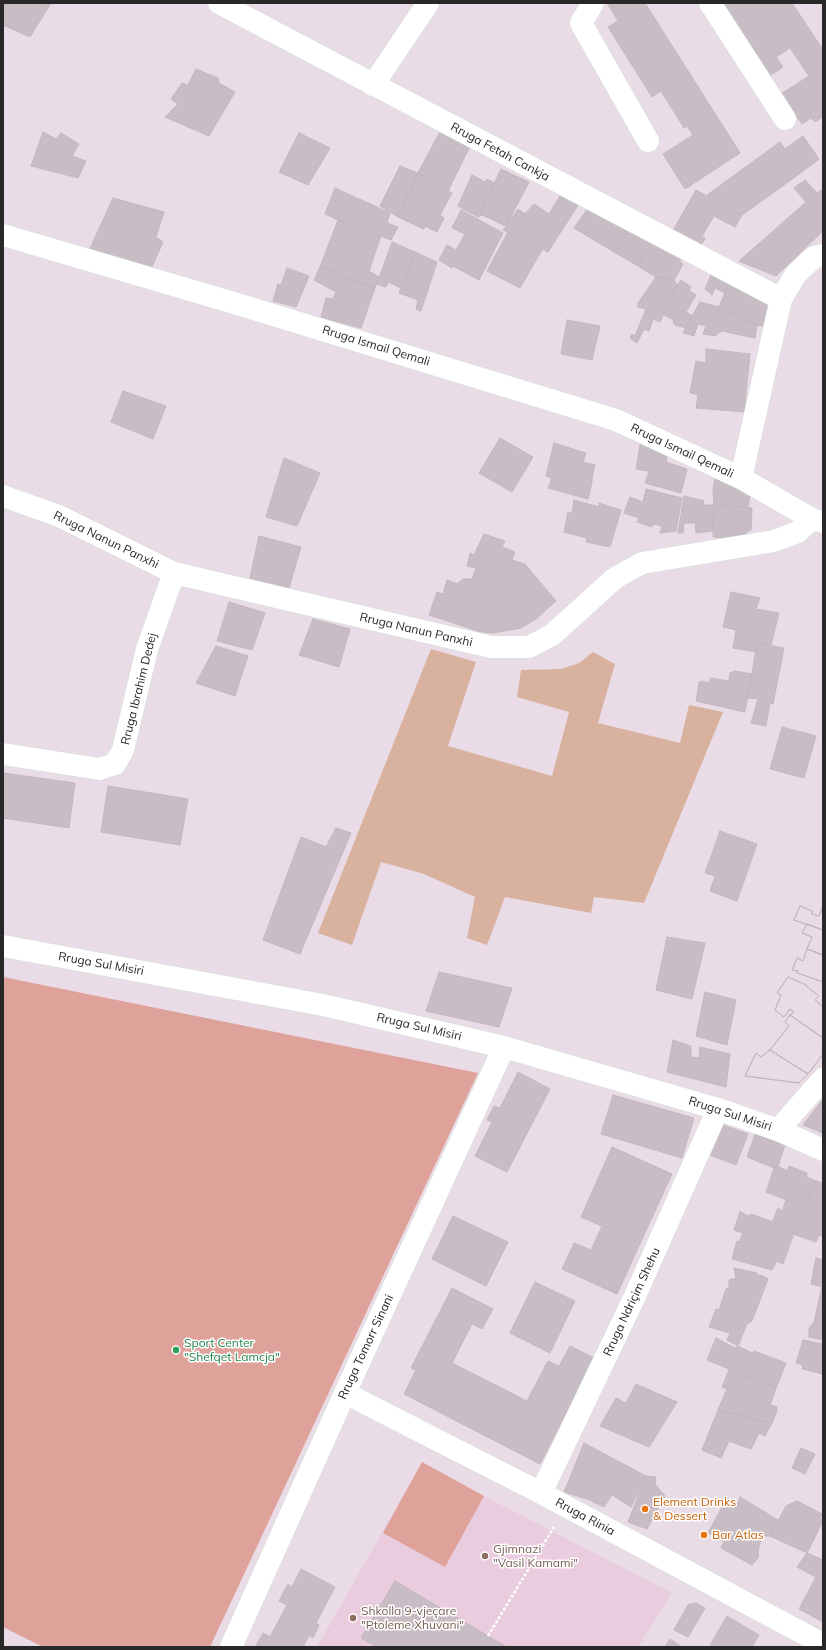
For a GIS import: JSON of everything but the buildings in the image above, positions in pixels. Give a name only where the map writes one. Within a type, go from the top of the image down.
[{"type":"street","name":"Rruga Fetah Cankja","points":[[219,3],[781,299]]},
{"type":"street","points":[[373,85],[428,3]]},
{"type":"street","points":[[593,3],[581,23],[648,141]]},
{"type":"street","points":[[710,3],[785,119]]},
{"type":"street","name":"Rruga Ismail Qemali","points":[[3,235],[234,303],[616,420],[741,478],[818,520]]},
{"type":"street","name":"Rruga Ismail Qemali","points":[[741,478],[781,299],[796,274],[814,257],[823,255]]},
{"type":"street","name":"Rruga Nanun Panxhi","points":[[3,496],[59,516],[174,574],[491,647],[529,647],[552,635],[615,578],[642,563],[774,541],[798,532],[818,520]]},
{"type":"street","name":"Rruga Ibrahim Dedej","points":[[3,754],[99,769],[114,764],[123,750],[147,649],[174,574]]},
{"type":"street","name":"Rruga Sul Misiri","points":[[3,946],[323,1005],[504,1047],[718,1109],[778,1130],[823,1150]]},
{"type":"street","name":"Rruga Tomorr Sinani","points":[[231,1647],[345,1393],[504,1047]]},
{"type":"street","points":[[778,1130],[823,1079]]},
{"type":"street","name":"Rruga Ndriçim Shehu","points":[[542,1493],[635,1296],[718,1109]]},
{"type":"street","name":"Rruga Rinia","points":[[345,1393],[542,1493],[823,1644]]},
{"type":"path","points":[[488,1636],[552,1531]]},
{"type":"shaded area","points":[[431,649],[476,662],[448,746],[552,776],[569,712],[517,697],[521,670],[561,669],[579,663],[593,652],[615,664],[598,723],[680,743],[689,705],[723,712],[644,903],[594,897],[591,913],[505,897],[487,945],[467,938],[475,897],[424,874],[381,862],[352,945],[318,933]]},
{"type":"shaded area","name":"Sport Center \"Shefqet Lamcja\"","points":[[3,977],[478,1073],[210,1647],[43,1647],[3,1627]]},
{"type":"shaded area","name":"Gjimnazi \"Vasil Kamami\"","points":[[422,1462],[484,1496],[672,1593],[638,1647],[317,1647]]},
{"type":"shaded area","points":[[422,1462],[484,1496],[445,1567],[383,1533]]},
{"type":"place","name":"Sport Center \"Shefqet Lamcja\"","points":[[176,1350]]},
{"type":"place","name":"Element Drinks & Dessert","points":[[645,1509]]},
{"type":"place","name":"Bar Atlas","points":[[704,1535]]},
{"type":"place","name":"Gjimnazi \"Vasil Kamami\"","points":[[485,1556]]},
{"type":"place","name":"Shkolla 9-vjeçare \"Ptoleme Xhuvani\"","points":[[353,1618]]}]
